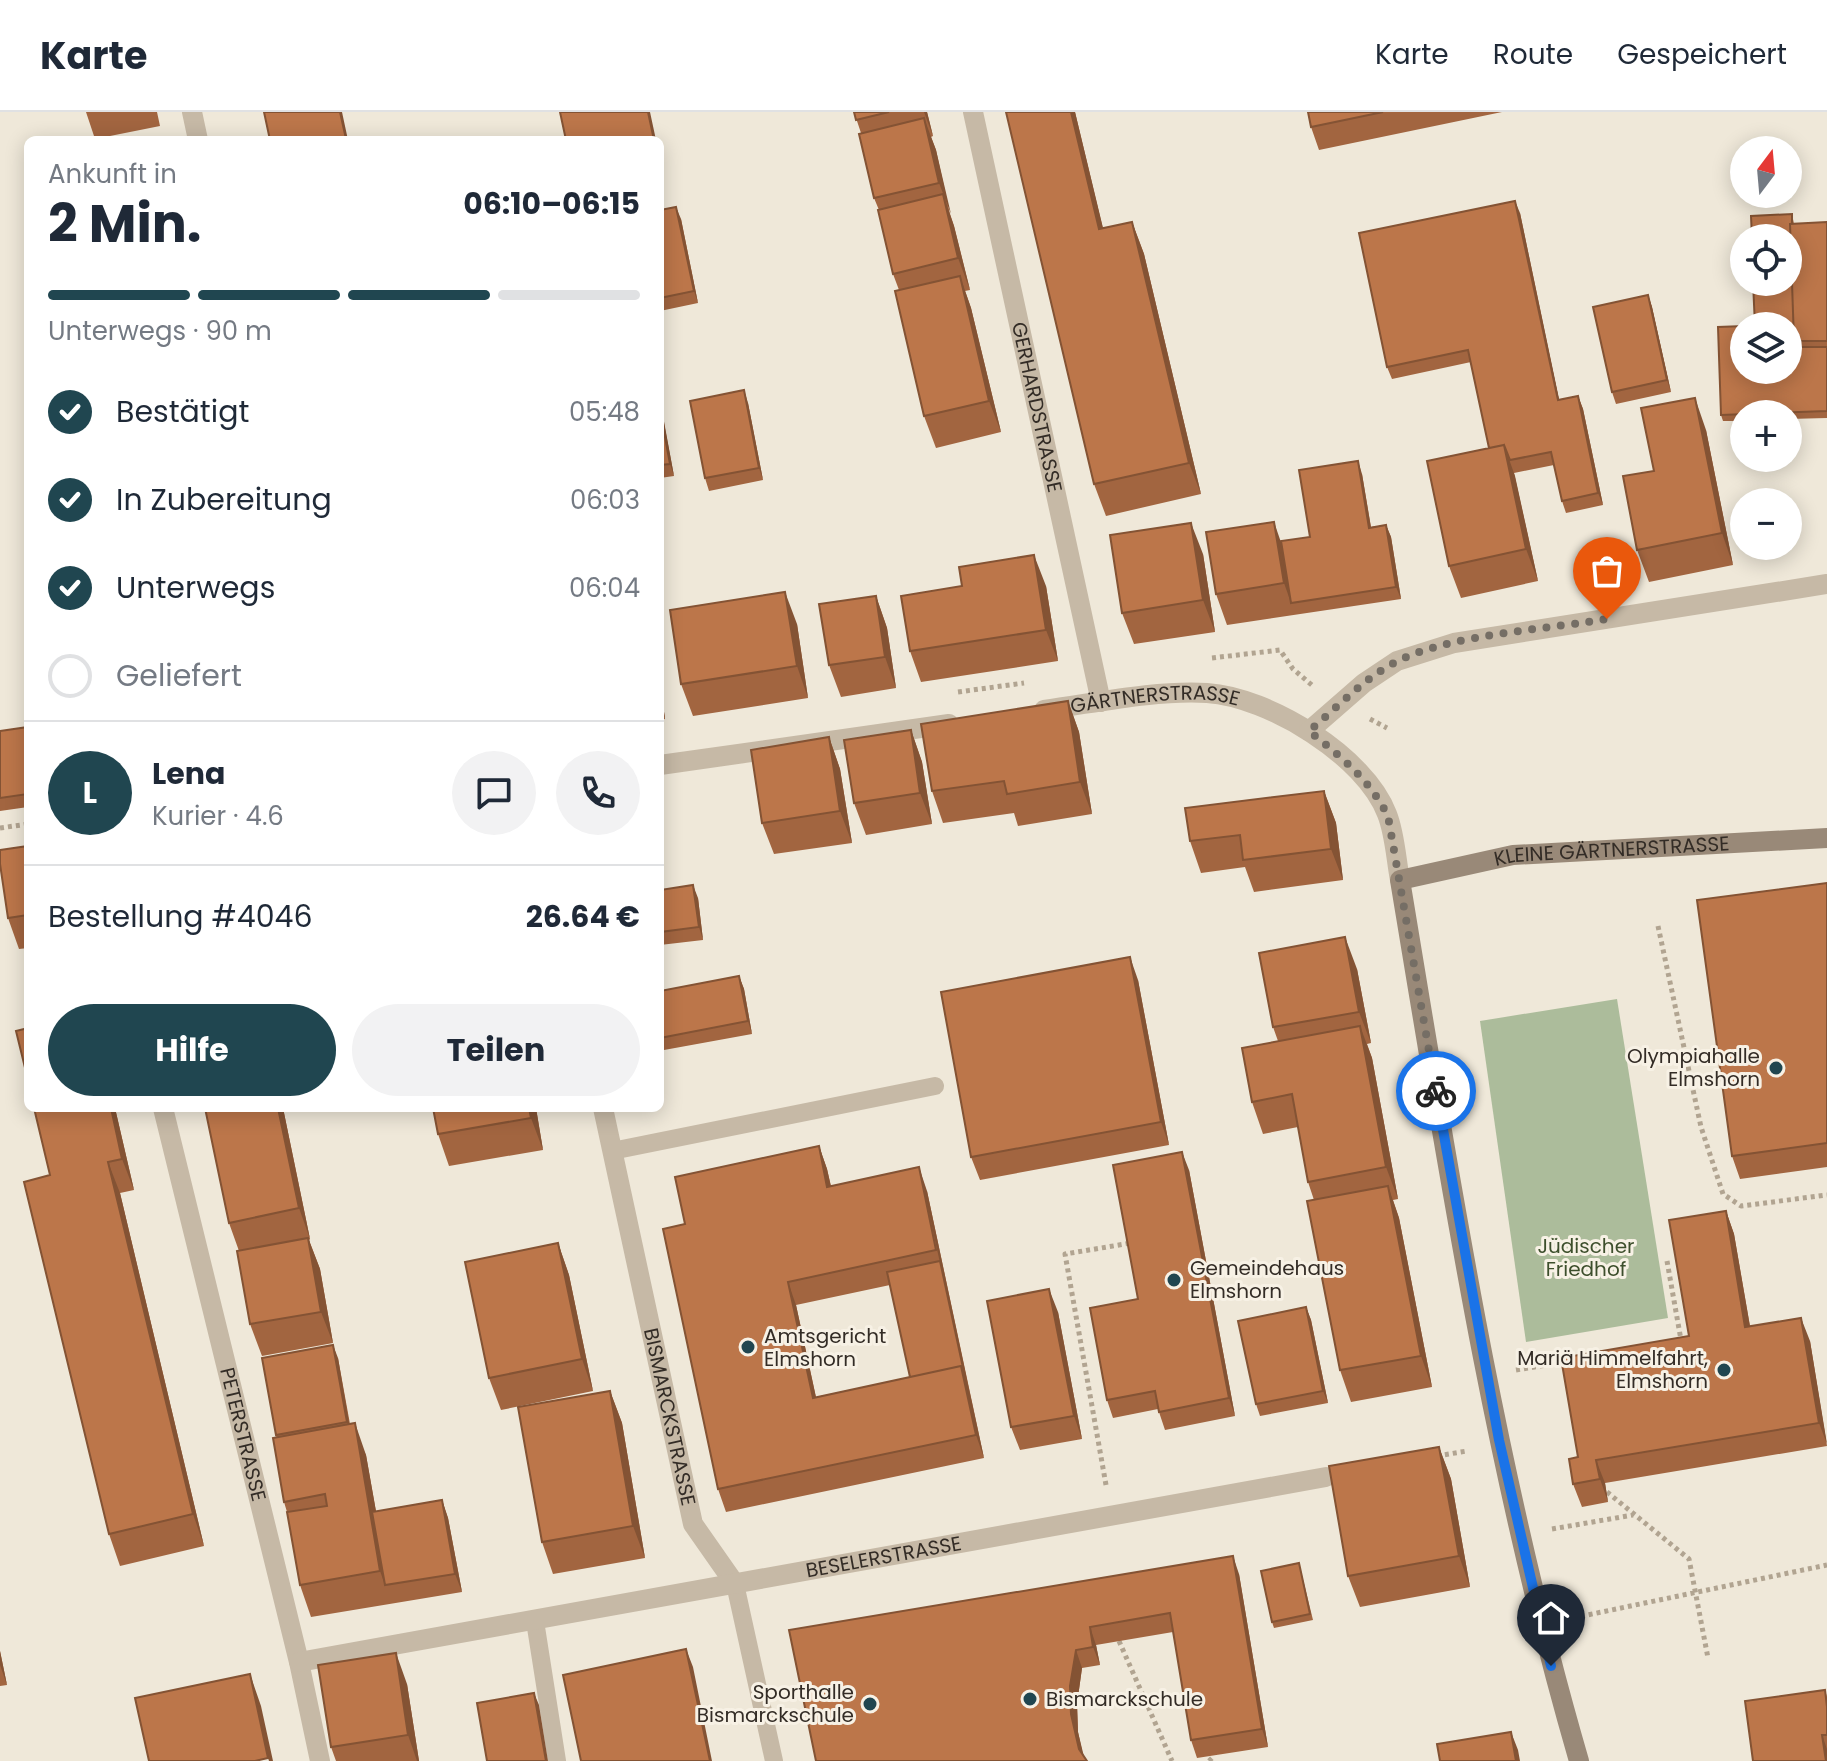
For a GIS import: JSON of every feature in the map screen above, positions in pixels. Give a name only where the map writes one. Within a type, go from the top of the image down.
[{"type":"main road","name":"KLEINE GÄRTNERSTRASSE","points":[[1400,880],[1513,855],[1827,838]]},
{"type":"main road","points":[[1400,880],[1487,1376],[1540,1624],[1579,1761]]},
{"type":"street","points":[[192,112],[197,136]]},
{"type":"street","name":"GERHARDSTRASSE","points":[[973,112],[1101,702]]},
{"type":"street","points":[[1309,731],[1364,683],[1397,661],[1454,643],[1827,584]]},
{"type":"street","name":"GÄRTNERSTRASSE","points":[[1022,713],[1101,702],[1207,693],[1269,710],[1309,731],[1351,765],[1376,793],[1388,816],[1400,880]]},
{"type":"street","points":[[664,764],[975,720]]},
{"type":"street","name":"PETERSTRASSE","points":[[164,1112],[299,1662],[320,1761]]},
{"type":"street","name":"BISMARCKSTRASSE","points":[[604,1112],[693,1524],[735,1584]]},
{"type":"street","name":"BESELERSTRASSE","points":[[299,1662],[1326,1477]]},
{"type":"lane","points":[[612,1151],[935,1086]]},
{"type":"lane","name":"BISMARCKSTRASSE","points":[[735,1584],[774,1761]]},
{"type":"lane","points":[[535,1621],[557,1761]]},
{"type":"path","points":[[1203,659],[1280,650],[1305,681]]},
{"type":"path","points":[[956,692],[1033,682]]},
{"type":"path","points":[[0,828],[24,825]]},
{"type":"path","points":[[1658,926],[1701,1127],[1723,1194],[1741,1206],[1827,1195]]},
{"type":"path","points":[[1112,1517],[1065,1254],[1131,1243]]},
{"type":"path","points":[[1666,1343],[1681,1340],[1667,1261]]},
{"type":"path","points":[[1487,1376],[1574,1360]]},
{"type":"path","points":[[1429,1457],[1467,1451]]},
{"type":"path","points":[[1607,1492],[1689,1559],[1708,1658]]},
{"type":"path","points":[[1520,1535],[1634,1515]]},
{"type":"path","points":[[1540,1624],[1827,1565]]},
{"type":"path","points":[[1119,1641],[1172,1761]]},
{"type":"green space","name":"Jüdischer Friedhof","points":[[1617,999],[1668,1318],[1526,1342],[1480,1021]]},
{"type":"building","points":[[264,112],[340,112],[345,136],[269,136]]},
{"type":"building","points":[[560,112],[648,112],[653,136],[565,136]]},
{"type":"building","points":[[854,112],[889,112],[856,120]]},
{"type":"building","points":[[1006,112],[1071,112],[1099,229],[1132,222],[1189,463],[1094,484]]},
{"type":"building","points":[[1308,112],[1383,112],[1311,127]]},
{"type":"building","points":[[924,118],[939,183],[874,198],[859,134]]},
{"type":"building","points":[[943,194],[958,258],[893,274],[878,210]]},
{"type":"building","points":[[1515,201],[1558,400],[1578,396],[1598,493],[1562,501],[1551,452],[1510,460],[1504,445],[1489,448],[1468,350],[1387,367],[1359,233]]},
{"type":"building","points":[[676,207],[694,291],[664,297],[664,209]]},
{"type":"building","points":[[1792,214],[1792,224],[1751,224],[1751,216]]},
{"type":"building","points":[[1827,222],[1827,341],[1802,341],[1802,312],[1793,312],[1792,296],[1802,296],[1802,224],[1790,224]]},
{"type":"building","points":[[960,276],[989,401],[924,416],[895,291]]},
{"type":"building","points":[[1648,295],[1667,380],[1612,392],[1593,307]]},
{"type":"building","points":[[1754,296],[1792,296],[1793,312],[1754,312]]},
{"type":"building","points":[[1718,327],[1730,327],[1730,384],[1802,384],[1802,347],[1827,347],[1827,411],[1802,412],[1802,400],[1730,400],[1730,415],[1721,415]]},
{"type":"building","points":[[744,390],[759,468],[705,478],[690,401]]},
{"type":"building","points":[[1695,398],[1722,533],[1637,550],[1623,476],[1654,471],[1641,408]]},
{"type":"building","points":[[664,432],[670,464],[664,465]]},
{"type":"building","points":[[1504,445],[1526,549],[1449,566],[1427,461]]},
{"type":"building","points":[[1358,461],[1369,528],[1386,525],[1396,587],[1291,603],[1281,541],[1310,537],[1299,470]]},
{"type":"building","points":[[1274,522],[1284,583],[1216,594],[1206,532]]},
{"type":"building","points":[[1191,523],[1203,600],[1122,613],[1110,535]]},
{"type":"building","points":[[1034,555],[1046,630],[910,651],[901,596],[962,586],[959,567]]},
{"type":"building","points":[[785,592],[797,666],[681,684],[670,610]]},
{"type":"building","points":[[876,596],[885,657],[829,665],[819,604]]},
{"type":"building","points":[[1068,701],[1080,782],[1007,794],[1004,781],[932,791],[921,724]]},
{"type":"building","points":[[24,728],[24,795],[0,798],[0,731]]},
{"type":"building","points":[[911,730],[920,793],[854,803],[844,740]]},
{"type":"building","points":[[829,737],[840,811],[762,823],[751,750]]},
{"type":"building","points":[[1324,791],[1331,849],[1243,860],[1240,835],[1190,841],[1185,808]]},
{"type":"building","points":[[24,847],[24,916],[8,918],[0,850]]},
{"type":"building","name":"Olympiahalle Elmshorn","points":[[1827,883],[1827,1143],[1732,1156],[1697,900]]},
{"type":"building","points":[[693,885],[699,927],[664,931],[664,889]]},
{"type":"building","points":[[1345,937],[1359,1012],[1273,1027],[1259,953]]},
{"type":"building","points":[[1130,957],[1161,1122],[971,1157],[941,992]]},
{"type":"building","points":[[739,976],[748,1021],[664,1037],[664,990]]},
{"type":"building","points":[[1360,1026],[1386,1167],[1308,1182],[1292,1094],[1252,1102],[1242,1048]]},
{"type":"building","points":[[24,1029],[24,1064],[16,1031]]},
{"type":"building","points":[[35,1112],[112,1112],[122,1159],[108,1162],[193,1514],[109,1534],[24,1182],[50,1175]]},
{"type":"building","points":[[206,1112],[279,1112],[299,1208],[229,1223]]},
{"type":"building","points":[[434,1112],[530,1112],[531,1118],[438,1134]]},
{"type":"building","name":"Amtsgericht Elmshorn","points":[[819,1146],[827,1187],[919,1167],[936,1250],[788,1282],[813,1398],[961,1366],[976,1435],[718,1489],[663,1229],[685,1224],[675,1177]]},
{"type":"building","name":"Gemeindehaus Elmshorn","points":[[1182,1152],[1229,1398],[1159,1412],[1155,1391],[1107,1400],[1090,1308],[1138,1299],[1113,1165]]},
{"type":"building","points":[[1388,1186],[1421,1356],[1340,1370],[1307,1201]]},
{"type":"building","name":"Mariä Himmelfahrt, Elmshorn","points":[[1726,1211],[1745,1327],[1801,1318],[1819,1423],[1596,1460],[1600,1479],[1573,1484],[1569,1459],[1578,1457],[1561,1358],[1689,1336],[1669,1220]]},
{"type":"building","points":[[308,1238],[321,1312],[250,1324],[237,1251]]},
{"type":"building","points":[[558,1243],[582,1359],[489,1378],[465,1262]]},
{"type":"building","points":[[940,1261],[965,1377],[961,1366],[910,1377],[887,1272]]},
{"type":"building","points":[[1049,1289],[1074,1416],[1011,1427],[987,1301]]},
{"type":"building","points":[[1306,1307],[1323,1391],[1256,1404],[1238,1321]]},
{"type":"building","points":[[333,1345],[347,1422],[276,1435],[262,1358]]},
{"type":"building","points":[[610,1391],[633,1526],[542,1542],[518,1407]]},
{"type":"building","points":[[355,1423],[380,1571],[300,1585],[287,1512],[327,1506],[325,1494],[284,1502],[273,1438]]},
{"type":"building","points":[[1439,1447],[1459,1556],[1348,1576],[1329,1466]]},
{"type":"building","points":[[442,1500],[455,1574],[385,1585],[372,1512]]},
{"type":"building","name":"Bismarckschule","points":[[1233,1556],[1262,1729],[1191,1740],[1170,1613],[1090,1627],[1093,1647],[1076,1650],[1070,1686],[1071,1714],[1079,1749],[1087,1761],[816,1761],[789,1630]]},
{"type":"building","points":[[1299,1563],[1310,1614],[1272,1622],[1261,1571]]},
{"type":"building","points":[[686,1649],[710,1761],[581,1761],[563,1675]]},
{"type":"building","points":[[396,1653],[408,1735],[331,1747],[318,1665]]},
{"type":"building","points":[[250,1674],[268,1758],[255,1761],[149,1761],[135,1698]]},
{"type":"building","points":[[1825,1690],[1827,1735],[1822,1735],[1826,1761],[1753,1761],[1745,1701]]},
{"type":"building","points":[[534,1693],[546,1761],[487,1761],[477,1703]]},
{"type":"building","points":[[1511,1732],[1516,1761],[1440,1761],[1437,1744]]},
{"type":"way so far","points":[[1436,1091],[1388,816],[1376,793],[1351,765],[1309,731],[1364,683],[1397,661],[1454,643],[1607,619]]},
{"type":"place","name":"Olympiahalle Elmshorn","points":[[1776,1068]]},
{"type":"place","name":"Gemeindehaus Elmshorn","points":[[1174,1280]]},
{"type":"place","name":"Amtsgericht Elmshorn","points":[[748,1347]]},
{"type":"place","name":"Mariä Himmelfahrt, Elmshorn","points":[[1724,1370]]},
{"type":"place","name":"Bismarckschule","points":[[1030,1699]]},
{"type":"place","name":"Sporthalle Bismarckschule","points":[[870,1704]]},
{"type":"route","points":[[1436,1091],[1499,1440],[1551,1666]]}]
